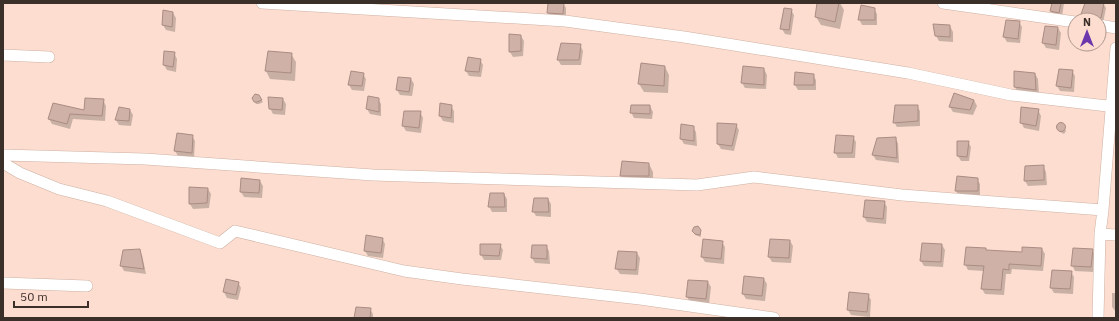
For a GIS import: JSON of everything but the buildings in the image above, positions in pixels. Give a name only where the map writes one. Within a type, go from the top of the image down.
[{"type":"street","points":[[262,3],[565,21],[684,37],[908,73],[1011,95],[1114,107]]},
{"type":"street","points":[[943,3],[1067,21]]},
{"type":"street","points":[[1098,318],[1100,234],[1114,107],[1116,48]]},
{"type":"street","points":[[3,55],[49,57]]},
{"type":"street","points":[[3,155],[145,159],[373,175],[697,185],[754,177],[902,195],[1103,210]]},
{"type":"street","points":[[3,163],[20,173],[59,189],[107,200],[220,243],[235,231],[404,271],[640,299],[774,318]]},
{"type":"street","points":[[1100,234],[1116,235]]},
{"type":"street","points":[[3,283],[87,286]]}]
